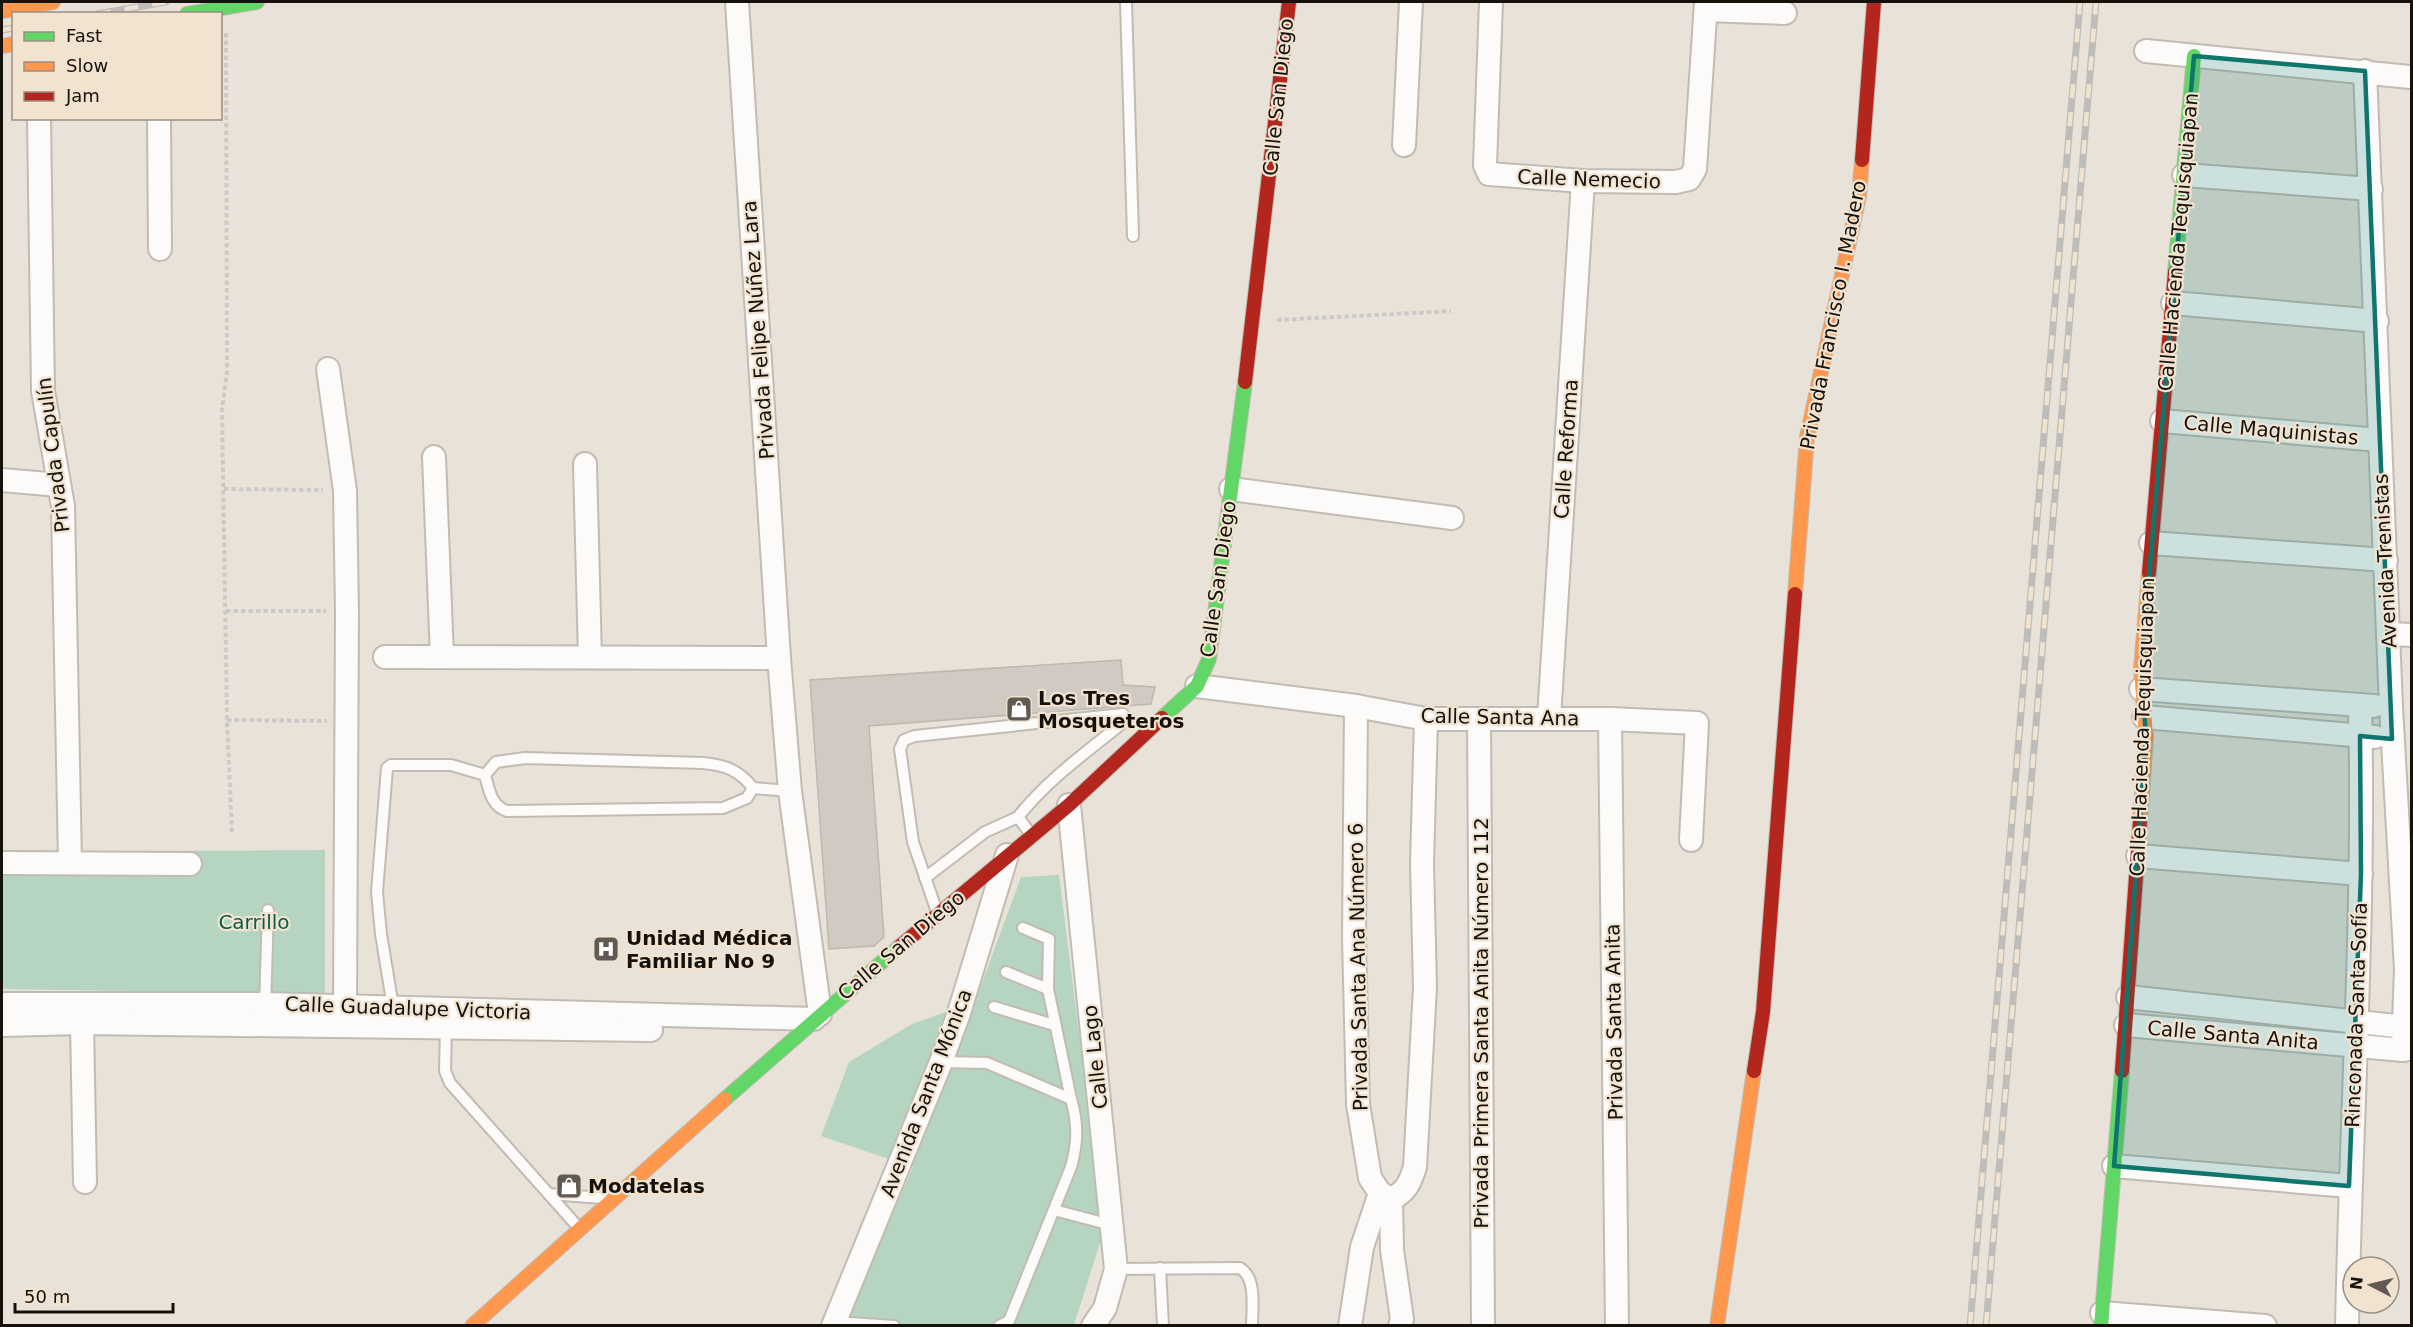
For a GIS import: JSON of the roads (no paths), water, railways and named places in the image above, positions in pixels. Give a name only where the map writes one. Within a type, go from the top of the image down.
[{"type":"street","points":[[2,11],[53,2]]},
{"type":"street","points":[[197,12],[257,2]]},
{"type":"street","name":"Privada Felipe Núñez Lara","points":[[737,2],[779,658],[811,1022]]},
{"type":"street","name":"Calle San Diego","points":[[472,1326],[578,1227],[811,1022],[1069,805],[1197,686],[1209,659],[1252,321],[1289,2]]},
{"type":"street","points":[[1404,145],[1411,2]]},
{"type":"street","name":"Calle Nemecio","points":[[1491,2],[1485,165],[1489,174],[1583,180],[1676,182],[1689,179],[1695,169],[1706,6]]},
{"type":"street","name":"Privada Francisco I. Madero","points":[[1717,1326],[1763,1012],[1807,437],[1859,196],[1874,2]]},
{"type":"street","points":[[1706,6],[1785,13]]},
{"type":"street","points":[[2146,51],[2410,76]]},
{"type":"street","name":"Calle Hacienda Tequisquiapan","points":[[2101,1319],[2126,1025],[2146,737],[2140,669],[2194,56]]},
{"type":"street","name":"Avenida Trenistas","points":[[2366,71],[2377,321],[2379,440],[2408,1039]]},
{"type":"street","name":"Privada Capulín","points":[[39,120],[43,391],[63,506],[70,862]]},
{"type":"street","points":[[159,120],[160,249]]},
{"type":"street","points":[[2184,175],[2371,189]]},
{"type":"street","name":"Calle Reforma","points":[[1549,718],[1583,180]]},
{"type":"street","points":[[2173,303],[2377,321]]},
{"type":"street","points":[[328,369],[345,491],[347,611],[345,1006]]},
{"type":"street","name":"Calle Maquinistas","points":[[2163,422],[2379,440]]},
{"type":"street","points":[[434,457],[442,657]]},
{"type":"street","points":[[585,465],[590,657]]},
{"type":"street","points":[[2,480],[59,485]]},
{"type":"street","points":[[1231,489],[1452,518]]},
{"type":"street","points":[[2151,543],[2386,560]]},
{"type":"street","points":[[2388,634],[2412,635]]},
{"type":"street","points":[[385,657],[779,658]]},
{"type":"street","name":"Calle Santa Ana","points":[[1197,686],[1356,706],[1426,719],[1549,718],[1697,723],[1691,840]]},
{"type":"street","points":[[2141,689],[2391,707]]},
{"type":"street","name":"Rinconada Santa Sofía","points":[[2347,1326],[2349,1186],[2361,874],[2360,705]]},
{"type":"street","name":"Privada Santa Ana Número 6","points":[[1356,706],[1354,938],[1358,1104],[1370,1178],[1385,1196],[1402,1319],[1400,1326]]},
{"type":"street","points":[[2144,717],[2392,739]]},
{"type":"street","points":[[1350,1326],[1362,1247],[1385,1196],[1402,1194],[1410,1184],[1415,1167],[1425,987],[1422,864],[1426,719]]},
{"type":"street","name":"Privada Santa Anita","points":[[1610,719],[1617,1326]]},
{"type":"street","name":"Privada Primera Santa Anita Número 112","points":[[1479,720],[1483,1326]]},
{"type":"street","name":"Calle Lago","points":[[1069,805],[1116,1269],[1099,1317]]},
{"type":"street","name":"Avenida Santa Mónica","points":[[834,1324],[958,1016],[1007,855]]},
{"type":"street","points":[[2138,856],[2361,874]]},
{"type":"street","points":[[2,863],[190,864]]},
{"type":"street","name":"Calle Santa Anita","points":[[2128,997],[2357,1021],[2408,1039]]},
{"type":"street","name":"Calle Guadalupe Victoria","points":[[2,1004],[265,1014],[446,1027],[811,1022]]},
{"type":"street","name":"Calle Guadalupe Victoria","points":[[2,1025],[265,1014],[345,1006],[811,1022]]},
{"type":"street","points":[[82,1023],[85,1182]]},
{"type":"street","name":"Calle Santa Anita","points":[[2126,1025],[2356,1046],[2408,1039]]},
{"type":"street","points":[[2114,1166],[2349,1186]]},
{"type":"street","points":[[2101,1319],[2265,1326]]},
{"type":"lane","points":[[1126,2],[1132,236]]},
{"type":"lane","points":[[925,878],[985,832],[1018,818],[1046,786],[1125,721],[1124,714],[915,736],[904,740],[900,749],[911,826],[925,878],[938,914]]},
{"type":"lane","points":[[485,775],[496,762],[525,758],[703,763],[730,768],[746,778],[753,788]]},
{"type":"lane","points":[[393,1007],[381,934],[377,892],[387,768],[391,765],[451,765],[485,775]]},
{"type":"lane","points":[[485,775],[495,804],[507,811],[723,808],[747,798],[753,788]]},
{"type":"lane","points":[[753,788],[790,791]]},
{"type":"lane","points":[[1018,818],[1031,835]]},
{"type":"lane","points":[[265,1014],[268,910]]},
{"type":"lane","points":[[999,1326],[1009,1321],[1071,1167],[1077,1144],[1077,1119],[1054,1025],[1048,988],[1049,939],[1023,928]]},
{"type":"lane","points":[[1006,972],[1048,988]]},
{"type":"lane","points":[[994,1007],[1054,1025]]},
{"type":"lane","points":[[446,1027],[445,1071],[450,1083],[578,1227]]},
{"type":"lane","points":[[941,1062],[987,1063],[1071,1099]]},
{"type":"lane","points":[[549,1194],[611,1198]]},
{"type":"lane","points":[[1054,1210],[1111,1225]]},
{"type":"lane","points":[[1160,1268],[1163,1326]]},
{"type":"lane","points":[[1116,1269],[1240,1268],[1246,1271],[1251,1285],[1252,1326]]},
{"type":"lane","points":[[834,1324],[894,1326]]},
{"type":"railway","points":[[108,12],[166,2]]},
{"type":"railway","points":[[1970,1326],[2080,2]]},
{"type":"railway","points":[[1986,1326],[2096,2]]},
{"type":"railway","points":[[2,30],[12,28]]},
{"type":"place","name":"Los Tres Mosqueteros","points":[[1019,709]]},
{"type":"place","name":"Unidad Médica Familiar No 9","points":[[606,949]]},
{"type":"place","name":"Modatelas","points":[[569,1186]]},
{"type":"park label","name":"Carrillo","points":[[254,922]]}]
